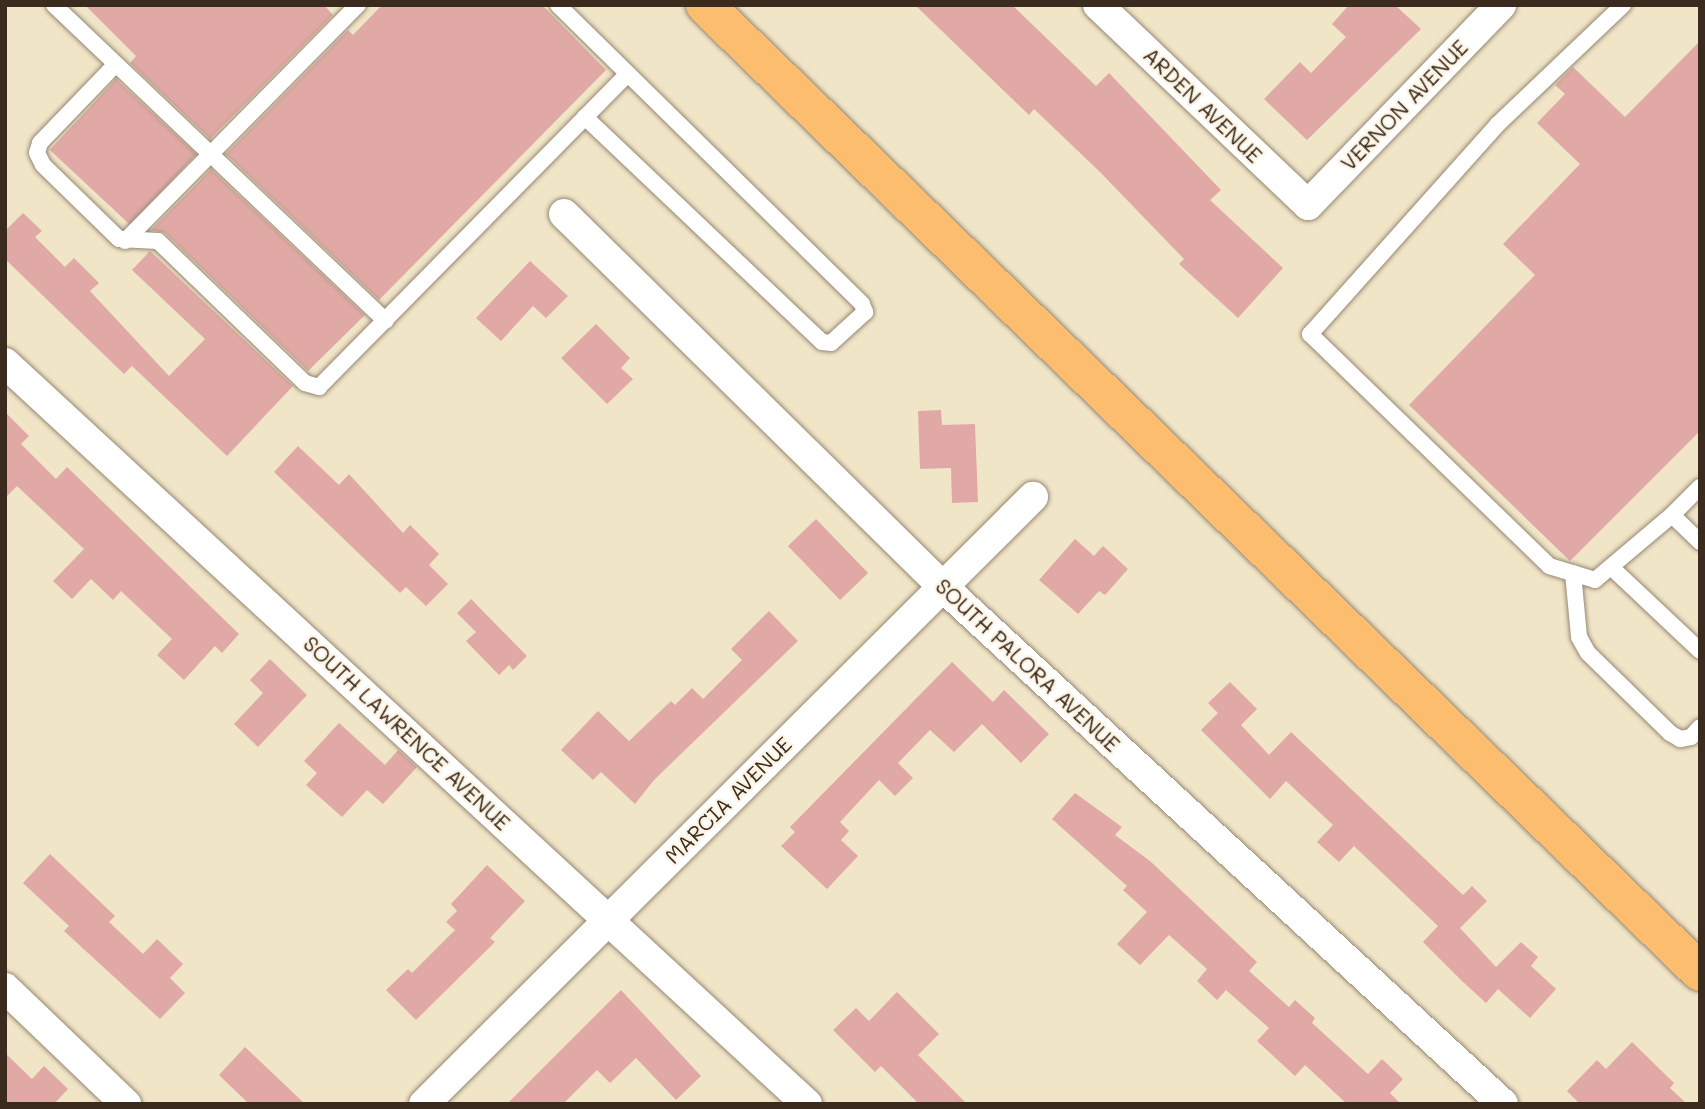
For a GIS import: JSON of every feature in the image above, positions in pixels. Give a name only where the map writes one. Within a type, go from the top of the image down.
[{"type":"highway","points":[[705,5],[1700,972]]},
{"type":"street","name":"ARDEN AVENUE","points":[[1098,5],[1308,205]]},
{"type":"street","name":"VERNON AVENUE","points":[[1308,205],[1501,5]]},
{"type":"street","name":"SOUTH PALORA AVENUE","points":[[564,214],[943,587],[1503,1104]]},
{"type":"street","name":"SOUTH LAWRENCE AVENUE","points":[[5,363],[807,1104]]},
{"type":"street","name":"MARCIA AVENUE","points":[[424,1104],[1032,497]]},
{"type":"street","points":[[5,988],[126,1104]]},
{"type":"lane","points":[[54,5],[386,321]]},
{"type":"lane","points":[[125,241],[358,5]]},
{"type":"lane","points":[[558,5],[862,304],[865,312],[831,344],[822,342],[585,117]]},
{"type":"lane","points":[[1623,5],[1497,124],[1310,334],[1549,566],[1595,580],[1672,515],[1700,487]]},
{"type":"lane","points":[[115,65],[40,143],[37,153],[43,165],[125,241],[158,242],[312,385],[319,387],[628,74]]},
{"type":"lane","points":[[1672,515],[1700,542]]},
{"type":"lane","points":[[1611,567],[1700,651]]},
{"type":"lane","points":[[1573,573],[1579,637],[1588,653],[1679,739],[1691,737],[1700,727]]},
{"type":"building","points":[[85,5],[324,5],[333,15],[210,139],[130,63],[136,56]]},
{"type":"building","points":[[382,5],[542,5],[606,70],[379,300],[226,154],[348,30],[353,35]]},
{"type":"building","points":[[915,5],[1012,5],[1096,86],[1109,73],[1221,190],[1210,200],[1283,268],[1238,318],[1179,264],[1184,259],[1100,172],[1034,109],[1029,115]]},
{"type":"building","points":[[1349,5],[1395,5],[1421,29],[1307,140],[1264,99],[1300,62],[1311,73],[1346,37],[1332,24]]},
{"type":"building","points":[[1700,41],[1700,431],[1570,561],[1409,405],[1535,275],[1503,244],[1580,164],[1537,123],[1565,94],[1555,85],[1573,67],[1625,117]]},
{"type":"building","points":[[116,79],[196,154],[130,225],[50,150]]},
{"type":"building","points":[[211,169],[365,315],[308,371],[165,233],[151,230]]},
{"type":"building","points":[[23,213],[42,231],[35,237],[65,267],[74,258],[99,283],[90,291],[169,376],[205,339],[132,270],[150,251],[293,386],[227,456],[132,366],[124,374],[5,259],[5,231]]},
{"type":"building","points":[[530,261],[568,296],[546,318],[533,306],[501,341],[476,318]]},
{"type":"building","points":[[596,324],[630,358],[621,368],[633,379],[607,404],[561,358]]},
{"type":"building","points":[[941,410],[942,425],[975,424],[978,502],[952,503],[951,468],[920,469],[918,411]]},
{"type":"building","points":[[5,412],[29,436],[21,444],[56,479],[67,467],[239,634],[222,653],[215,646],[184,680],[157,655],[172,639],[121,591],[113,600],[91,579],[72,599],[53,581],[84,549],[17,486],[5,498]]},
{"type":"building","points":[[298,446],[339,485],[349,474],[403,533],[410,525],[439,554],[429,565],[448,584],[426,606],[406,587],[400,593],[274,472]]},
{"type":"building","points":[[816,519],[868,573],[840,600],[788,546]]},
{"type":"building","points":[[1075,539],[1094,556],[1103,546],[1128,569],[1105,595],[1099,591],[1078,614],[1039,580]]},
{"type":"building","points":[[471,599],[527,656],[513,670],[509,665],[499,675],[466,641],[476,632],[457,613]]},
{"type":"building","points":[[769,611],[798,641],[654,780],[635,804],[601,772],[593,780],[561,750],[598,711],[629,741],[671,701],[675,705],[692,688],[703,699],[742,660],[731,649]]},
{"type":"building","points":[[270,659],[307,695],[258,747],[234,724],[263,693],[250,680]]},
{"type":"building","points":[[952,662],[993,702],[1004,690],[1049,734],[1021,763],[982,724],[954,752],[930,730],[898,763],[913,778],[895,796],[879,780],[840,822],[849,831],[841,840],[858,856],[827,889],[781,846],[795,832],[790,827]]},
{"type":"building","points":[[1230,682],[1257,709],[1241,725],[1269,755],[1291,732],[1463,895],[1472,886],[1487,901],[1460,928],[1496,967],[1521,942],[1538,957],[1531,966],[1556,989],[1530,1018],[1498,989],[1486,1003],[1423,942],[1438,926],[1354,846],[1339,862],[1317,842],[1333,825],[1286,781],[1270,799],[1201,730],[1218,713],[1208,703]]},
{"type":"building","points":[[339,723],[385,765],[398,750],[417,767],[383,804],[367,790],[342,817],[306,785],[317,773],[304,761]]},
{"type":"building","points":[[1075,793],[1122,827],[1115,835],[1150,861],[1257,962],[1249,971],[1289,1007],[1295,1000],[1315,1018],[1312,1023],[1368,1074],[1382,1059],[1403,1079],[1390,1093],[1401,1104],[1347,1104],[1305,1065],[1295,1076],[1257,1041],[1269,1028],[1226,990],[1217,1000],[1197,981],[1207,969],[1169,935],[1140,965],[1117,944],[1147,912],[1123,890],[1127,886],[1052,819]]},
{"type":"building","points":[[50,854],[115,916],[109,922],[143,954],[157,939],[183,964],[170,978],[185,993],[160,1019],[64,931],[69,926],[23,883]]},
{"type":"building","points":[[487,865],[525,901],[490,938],[495,942],[416,1020],[386,990],[408,969],[412,973],[455,930],[446,922],[457,911],[451,904]]},
{"type":"building","points":[[621,990],[701,1076],[676,1100],[636,1058],[610,1083],[597,1070],[563,1104],[507,1104]]},
{"type":"building","points":[[897,992],[939,1034],[918,1055],[967,1104],[919,1104],[881,1066],[875,1072],[833,1030],[856,1008],[869,1021]]},
{"type":"building","points":[[1632,1042],[1674,1083],[1670,1088],[1687,1104],[1580,1104],[1567,1091],[1597,1060],[1606,1069]]},
{"type":"building","points":[[245,1047],[305,1104],[249,1104],[219,1075]]},
{"type":"building","points":[[5,1053],[32,1079],[44,1066],[68,1089],[54,1104],[5,1104]]}]
